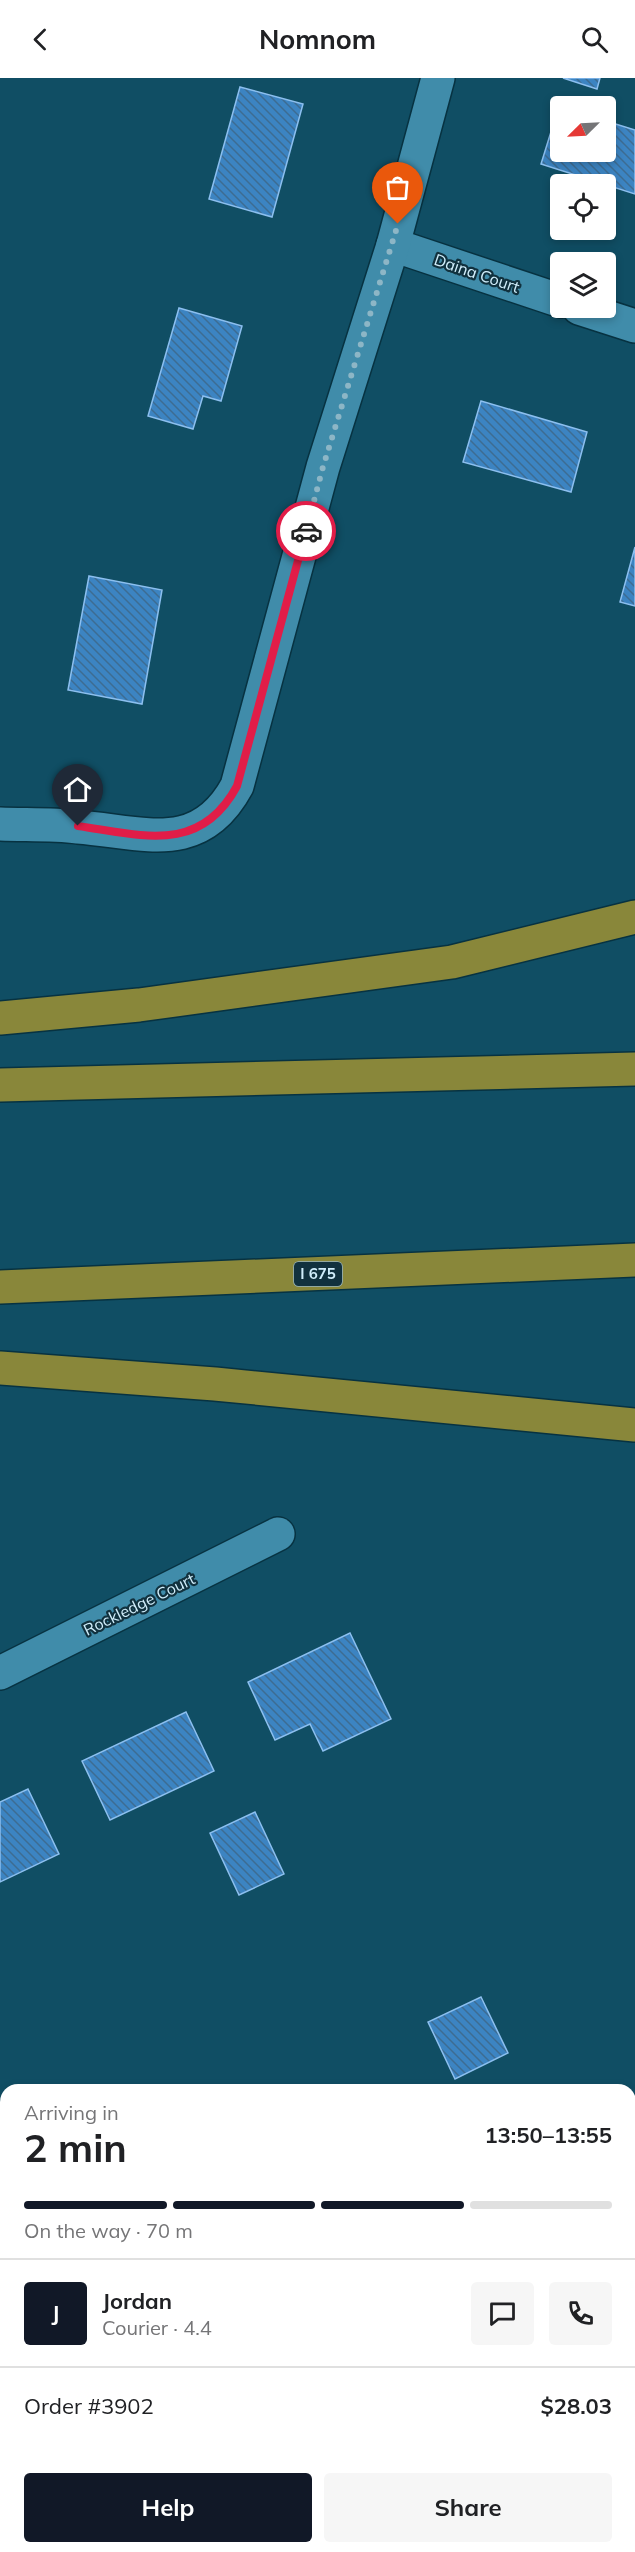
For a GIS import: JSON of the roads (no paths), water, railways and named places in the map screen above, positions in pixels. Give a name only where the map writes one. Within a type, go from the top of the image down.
[{"type":"highway","points":[[0,1018],[139,1005],[452,962],[635,917]]},
{"type":"highway","points":[[0,1085],[635,1070]]},
{"type":"highway","name":"I 675","points":[[0,1287],[635,1260]]},
{"type":"highway","points":[[0,1368],[215,1384],[635,1425]]},
{"type":"street","points":[[0,824],[78,826],[158,837],[180,835],[199,828],[215,817],[227,804],[237,786],[323,467],[393,245],[438,78]]},
{"type":"street","name":"Daina Court","points":[[393,245],[550,297]]},
{"type":"street","points":[[610,318],[635,326]]},
{"type":"street","name":"Rockledge Court","points":[[0,1673],[278,1534]]}]
